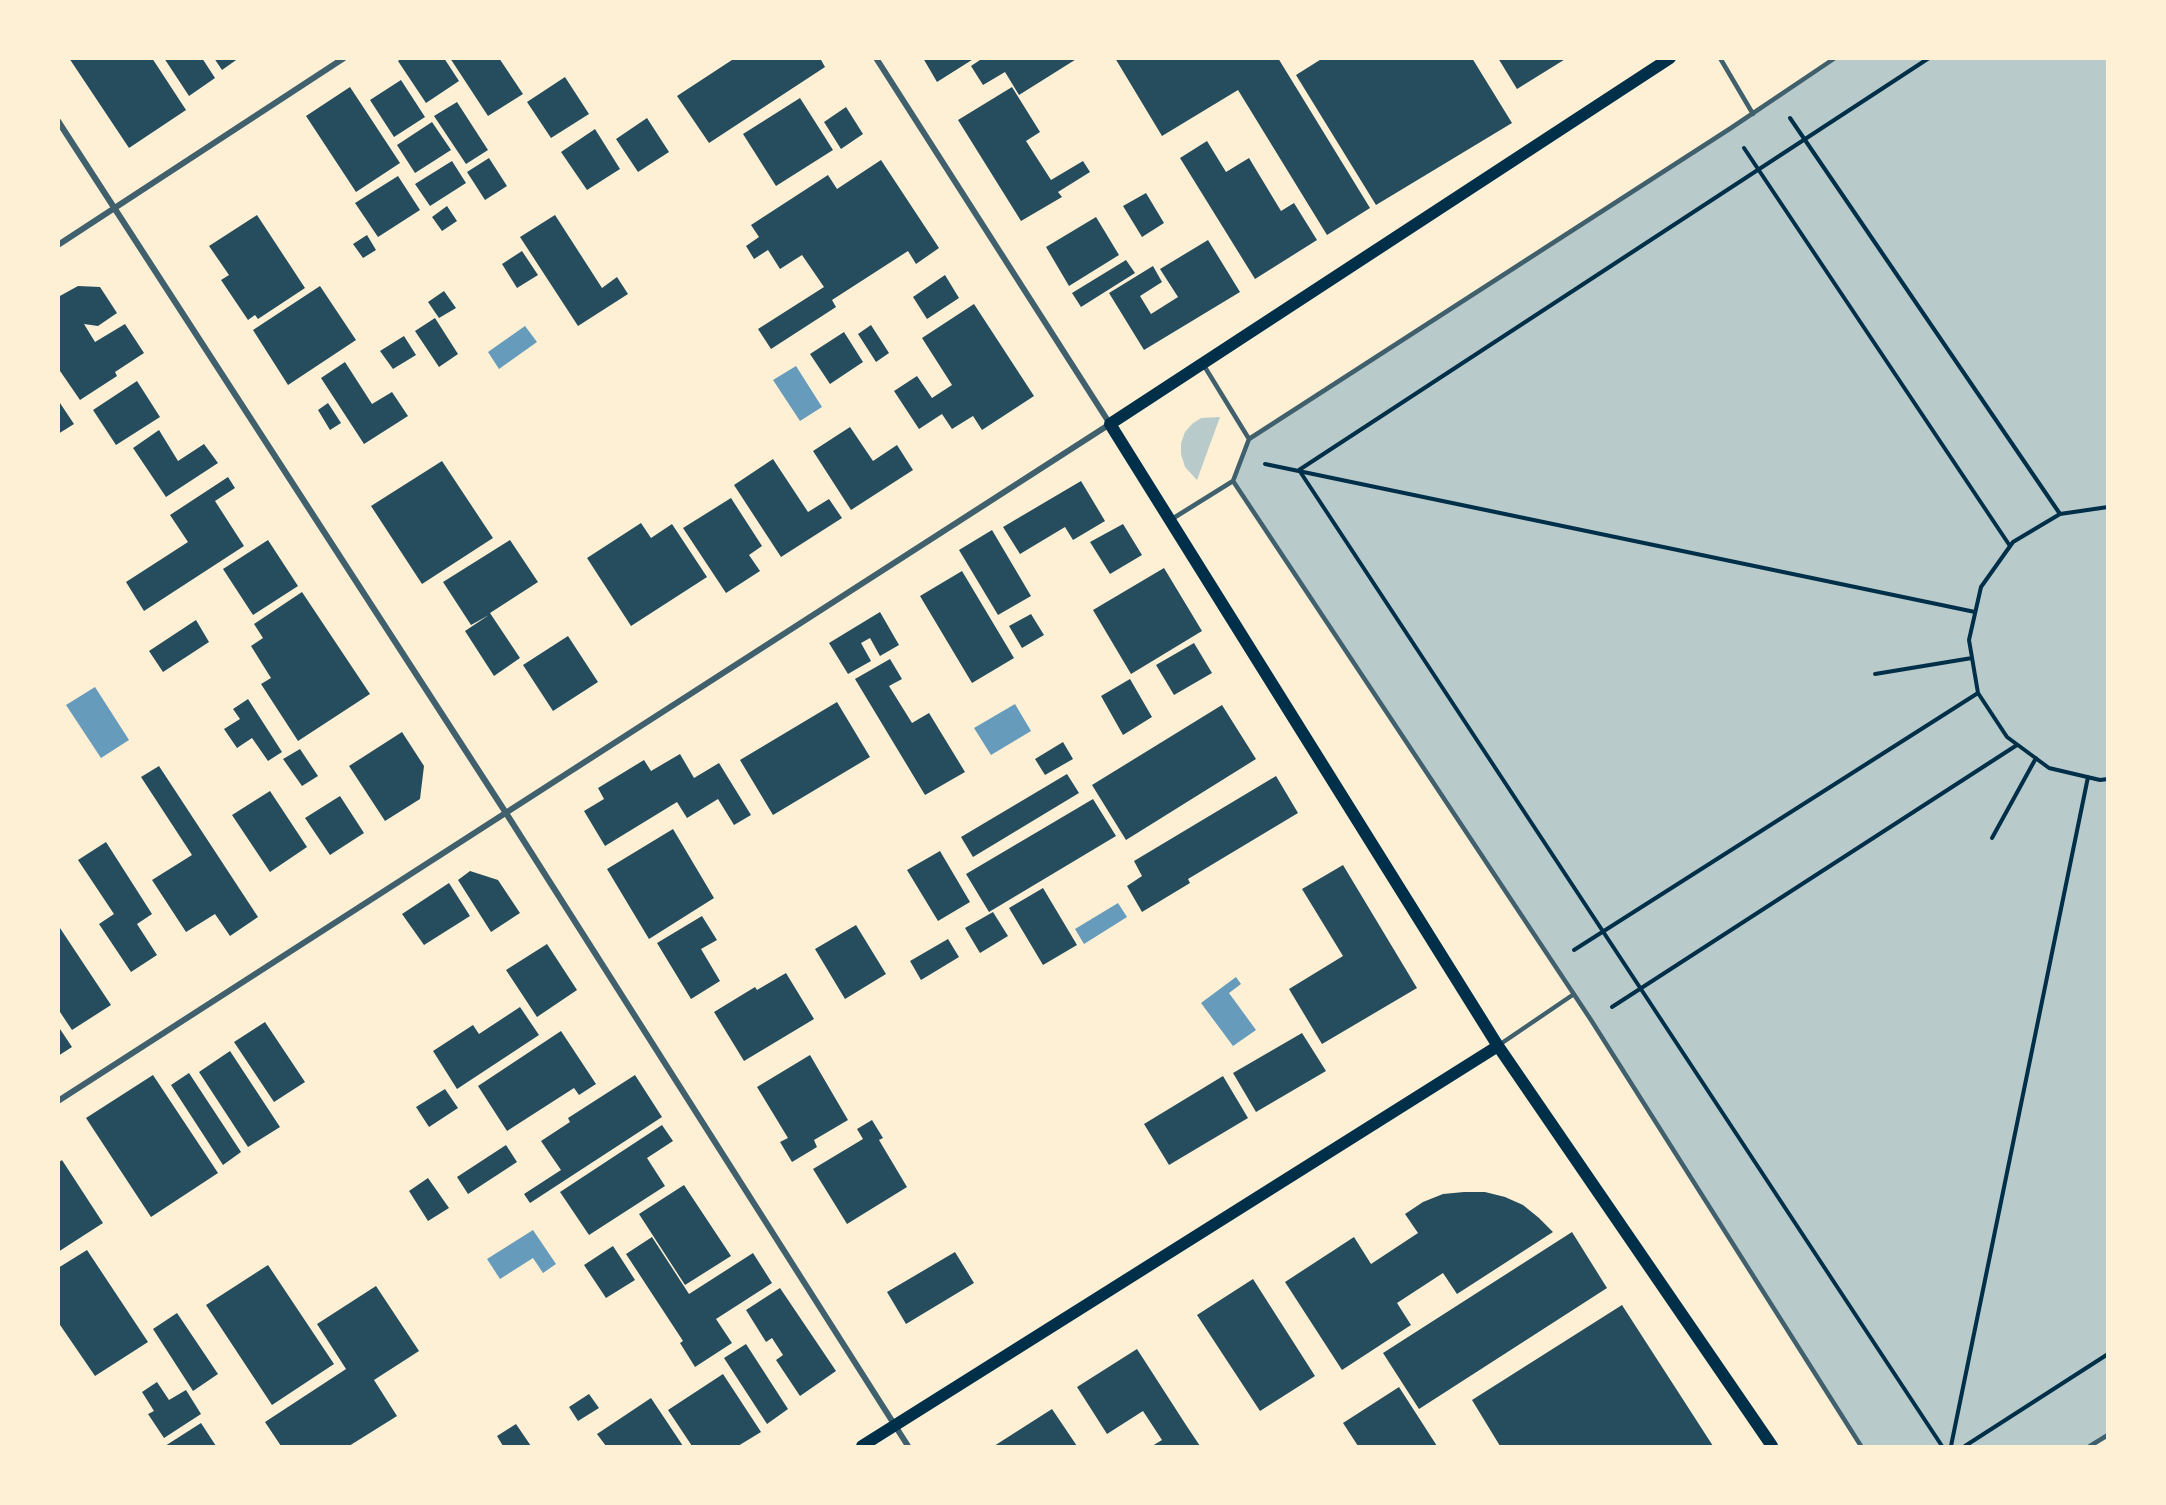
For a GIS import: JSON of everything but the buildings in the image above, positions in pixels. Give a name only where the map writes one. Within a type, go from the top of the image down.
[{"type":"main road","points":[[1670,58],[1110,424],[1498,1046],[1772,1446]]},
{"type":"main road","points":[[862,1446],[1498,1046]]},
{"type":"street","points":[[58,245],[344,58]]},
{"type":"street","points":[[58,1101],[1110,424],[876,58]]},
{"type":"street","points":[[58,121],[506,813],[908,1446]]},
{"type":"lane","points":[[1720,58],[1753,114]]},
{"type":"lane","points":[[1170,521],[1233,482],[1249,439],[1753,114],[1835,58]]},
{"type":"lane","points":[[1203,364],[1249,439]]},
{"type":"lane","points":[[1233,482],[1591,1020],[1861,1446]]},
{"type":"lane","points":[[1498,1046],[1574,994]]},
{"type":"lane","points":[[2090,1446],[2108,1435]]},
{"type":"path","points":[[1299,470],[1929,58]]},
{"type":"path","points":[[1777,98],[2060,514]]},
{"type":"path","points":[[1731,128],[2010,546]]},
{"type":"path","points":[[1241,460],[1299,470],[1975,612]]},
{"type":"path","points":[[1299,470],[1942,1446]]},
{"type":"path","points":[[2108,507],[2060,514],[2013,542],[1981,586],[1969,640],[1978,693],[2007,737],[2049,768],[2100,780],[2108,779]]},
{"type":"path","points":[[1875,674],[1972,658]]},
{"type":"path","points":[[1554,964],[1602,931],[1978,693]]},
{"type":"path","points":[[1591,1020],[2017,745]]},
{"type":"path","points":[[1992,838],[2036,758]]},
{"type":"path","points":[[1951,1446],[2088,777]]},
{"type":"path","points":[[1965,1446],[2108,1354]]},
{"type":"shaded area","points":[[1835,59],[2107,59],[2107,1435],[2090,1446],[1861,1446],[1591,1020],[1233,481],[1249,439]]},
{"type":"shaded area","points":[[1220,417],[1197,480],[1185,467],[1181,454],[1181,443],[1185,432],[1201,418]]},
{"type":"water","points":[[525,326],[537,342],[499,369],[488,352]]},
{"type":"water","points":[[796,366],[822,407],[800,421],[773,380]]},
{"type":"water","points":[[95,687],[129,740],[101,758],[66,705]]},
{"type":"water","points":[[1015,704],[1031,731],[991,755],[974,728]]},
{"type":"water","points":[[1118,903],[1127,917],[1084,944],[1075,929]]},
{"type":"water","points":[[1236,977],[1241,984],[1229,993],[1256,1030],[1233,1046],[1201,1003]]},
{"type":"water","points":[[533,1230],[556,1264],[543,1273],[533,1258],[500,1279],[487,1259]]}]
